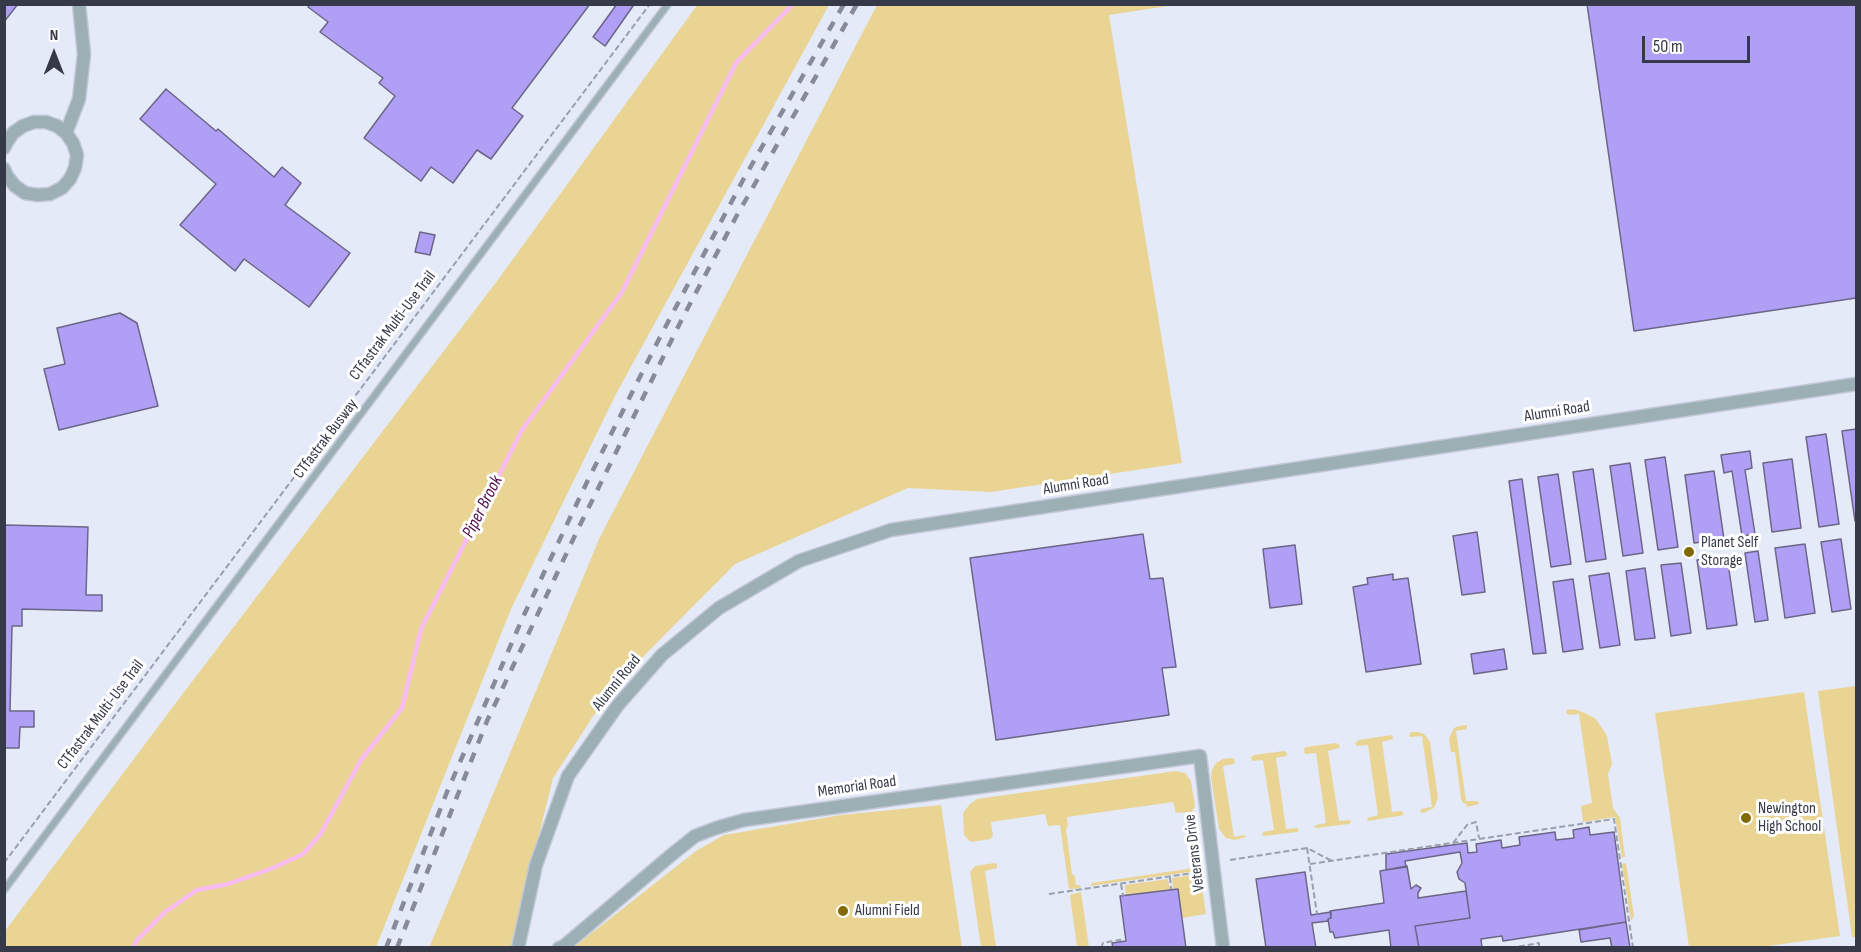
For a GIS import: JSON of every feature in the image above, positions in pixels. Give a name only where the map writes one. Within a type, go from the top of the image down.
[{"type":"street","points":[[66,133],[79,99],[84,54],[79,4]]},
{"type":"street","points":[[4,148],[14,133],[23,126],[34,122],[46,122],[66,133],[73,143],[76,155],[75,168],[70,179],[62,188],[50,194],[25,193],[15,186],[4,169]]},
{"type":"street","name":"Alumni Road","points":[[518,948],[536,865],[567,776],[618,705],[662,655],[719,608],[799,561],[891,530],[1857,384]]},
{"type":"street","name":"Memorial Road","points":[[559,948],[695,836],[716,828],[744,820],[1200,756]]},
{"type":"street","name":"Veterans Drive","points":[[1200,756],[1223,948]]},
{"type":"lane","name":"CTfastrak Busway","points":[[4,890],[668,4]]},
{"type":"path","name":"CTfastrak Multi-Use Trail","points":[[4,863],[650,4]]},
{"type":"path","points":[[1310,864],[1614,819],[1633,948]]},
{"type":"path","points":[[1453,843],[1467,825],[1476,822],[1479,839]]},
{"type":"path","points":[[1230,860],[1307,848],[1332,861]]},
{"type":"path","points":[[1307,848],[1317,914]]},
{"type":"path","points":[[1049,894],[1202,872]]},
{"type":"path","points":[[1170,877],[1172,889]]},
{"type":"path","points":[[1121,884],[1123,896]]},
{"type":"path","points":[[1101,948],[1103,943],[1124,939]]},
{"type":"path","points":[[1510,948],[1539,943],[1539,948]]},
{"type":"shaded area","points":[[698,4],[829,5],[616,394],[511,609],[376,947],[5,947],[5,931],[497,281]]},
{"type":"shaded area","points":[[877,5],[1175,5],[1109,15],[1182,463],[991,492],[908,488],[735,564],[611,689],[553,778],[511,947],[429,948],[600,537]]},
{"type":"shaded area","points":[[1856,686],[1856,937],[1852,937],[1818,691]]},
{"type":"shaded area","points":[[1804,692],[1840,936],[1761,947],[1689,947],[1655,713]]},
{"type":"shaded area","points":[[1574,709],[1596,719],[1607,736],[1612,764],[1608,774],[1613,808],[1620,818],[1625,857],[1622,858],[1615,817],[1583,822],[1581,806],[1592,803],[1579,714],[1566,713],[1567,710]]},
{"type":"shaded area","points":[[1467,725],[1467,729],[1456,731],[1466,801],[1478,801],[1479,804],[1467,807],[1461,799],[1455,752],[1451,752],[1449,738],[1454,728]]},
{"type":"shaded area","points":[[1411,732],[1424,734],[1430,742],[1438,798],[1434,808],[1423,813],[1420,812],[1421,809],[1432,807],[1422,736],[1410,737]]},
{"type":"shaded area","points":[[1391,735],[1393,739],[1382,742],[1392,812],[1402,811],[1404,815],[1368,821],[1367,818],[1378,815],[1368,745],[1357,746],[1355,743],[1359,740]]},
{"type":"shaded area","points":[[1336,743],[1340,745],[1339,748],[1328,751],[1339,821],[1350,820],[1351,822],[1316,828],[1314,827],[1316,825],[1326,823],[1316,753],[1305,754],[1304,749]]},
{"type":"shaded area","points":[[1284,751],[1287,753],[1286,756],[1276,758],[1286,829],[1297,828],[1299,830],[1264,836],[1263,832],[1274,830],[1263,760],[1252,761],[1251,757]]},
{"type":"shaded area","points":[[1232,758],[1235,760],[1234,764],[1223,766],[1234,837],[1244,835],[1246,837],[1235,840],[1226,838],[1219,829],[1211,777],[1216,763]]},
{"type":"shaded area","points":[[1176,771],[1185,773],[1191,781],[1195,806],[1192,812],[1176,813],[1173,802],[1067,817],[1066,829],[1072,874],[1075,876],[1076,885],[1080,885],[1081,888],[1069,889],[1060,825],[1048,826],[1045,814],[991,822],[993,836],[990,839],[971,842],[964,835],[963,813],[977,799]]},
{"type":"shaded area","name":"Alumni Field","points":[[941,805],[962,947],[574,947],[696,851],[724,835],[841,815]]},
{"type":"shaded area","points":[[1195,856],[1203,860],[1196,863],[1197,871],[1090,886],[1092,883],[1194,868]]},
{"type":"shaded area","points":[[1626,863],[1634,916],[1631,921],[1622,864]]},
{"type":"shaded area","points":[[997,864],[997,868],[985,871],[996,947],[981,947],[970,872],[975,866]]},
{"type":"shaded area","points":[[1200,874],[1206,914],[1182,918],[1178,889],[1173,889],[1172,878]]},
{"type":"shaded area","points":[[1168,879],[1170,890],[1126,896],[1125,885]]},
{"type":"shaded area","points":[[1081,892],[1089,947],[1077,947],[1070,895]]},
{"type":"building","points":[[4,4],[18,4],[4,22]]},
{"type":"building","points":[[310,4],[590,4],[512,108],[523,116],[491,159],[477,150],[453,183],[431,167],[421,181],[364,138],[395,96],[379,83],[383,78],[320,32],[328,22],[308,7]]},
{"type":"building","points":[[617,4],[633,6],[605,46],[593,37]]},
{"type":"building","points":[[1587,4],[1856,4],[1856,298],[1634,331]]},
{"type":"building","points":[[166,89],[216,131],[218,129],[274,177],[282,167],[301,183],[285,205],[350,253],[309,307],[244,259],[235,271],[180,225],[216,184],[140,119]]},
{"type":"building","points":[[420,232],[435,235],[430,255],[415,252]]},
{"type":"building","points":[[120,313],[137,323],[158,406],[59,430],[44,369],[65,364],[57,328]]},
{"type":"building","points":[[1856,429],[1856,521],[1855,521],[1842,431]]},
{"type":"building","points":[[1826,434],[1839,524],[1819,527],[1806,437]]},
{"type":"building","points":[[1750,451],[1752,468],[1745,470],[1755,534],[1742,536],[1732,471],[1724,473],[1721,455]]},
{"type":"building","points":[[1665,457],[1678,547],[1658,550],[1645,460]]},
{"type":"building","points":[[1792,459],[1801,528],[1772,532],[1763,463]]},
{"type":"building","points":[[1630,463],[1643,553],[1623,556],[1610,466]]},
{"type":"building","points":[[1593,469],[1606,559],[1586,562],[1573,472]]},
{"type":"building","points":[[1714,471],[1724,539],[1694,543],[1685,475]]},
{"type":"building","points":[[1558,474],[1571,564],[1551,567],[1538,477]]},
{"type":"building","points":[[1522,479],[1546,653],[1533,654],[1509,481]]},
{"type":"building","points":[[4,525],[88,527],[86,595],[102,595],[102,611],[22,609],[22,626],[12,626],[10,711],[34,711],[34,727],[20,727],[19,748],[4,748]]},
{"type":"building","points":[[1477,532],[1485,592],[1462,595],[1453,536]]},
{"type":"building","points":[[1143,534],[1150,579],[1163,578],[1176,667],[1162,668],[1169,715],[996,740],[970,558]]},
{"type":"building","points":[[1841,539],[1851,609],[1832,612],[1821,542]]},
{"type":"building","points":[[1805,544],[1815,613],[1785,618],[1775,548]]},
{"type":"building","points":[[1295,545],[1302,604],[1270,608],[1263,549]]},
{"type":"building","points":[[1758,551],[1768,620],[1755,622],[1745,553]]},
{"type":"building","points":[[1727,556],[1737,625],[1707,629],[1697,560]]},
{"type":"building","points":[[1681,563],[1691,633],[1671,636],[1661,565]]},
{"type":"building","points":[[1645,568],[1655,638],[1635,640],[1626,571]]},
{"type":"building","points":[[1609,573],[1620,645],[1600,648],[1589,576]]},
{"type":"building","points":[[1393,574],[1393,580],[1408,578],[1421,664],[1366,672],[1353,587],[1368,584],[1367,578]]},
{"type":"building","points":[[1573,579],[1583,649],[1563,652],[1553,582]]},
{"type":"building","points":[[1504,649],[1507,669],[1474,674],[1471,654]]},
{"type":"building","points":[[1589,827],[1590,835],[1614,832],[1626,922],[1503,941],[1502,936],[1481,939],[1482,948],[1419,948],[1415,926],[1470,918],[1465,883],[1459,879],[1457,872],[1462,863],[1460,852],[1405,861],[1406,867],[1386,870],[1386,854],[1467,843],[1468,853],[1477,852],[1476,844],[1501,840],[1502,848],[1520,845],[1519,837],[1555,832],[1556,840],[1574,838],[1573,830]]},
{"type":"building","points":[[1407,866],[1411,889],[1416,885],[1421,888],[1418,898],[1466,891],[1470,918],[1415,926],[1419,948],[1391,948],[1389,930],[1335,938],[1333,932],[1330,932],[1328,919],[1331,918],[1330,911],[1384,903],[1380,871]]},
{"type":"building","points":[[1305,872],[1311,915],[1331,912],[1331,918],[1328,921],[1312,923],[1316,948],[1266,948],[1256,879]]},
{"type":"building","points":[[1178,889],[1186,948],[1113,948],[1112,943],[1126,941],[1120,896]]},
{"type":"building","points":[[1626,922],[1630,948],[1612,948],[1610,938],[1581,942],[1579,930]]},
{"type":"waterway","name":"Piper Brook","points":[[133,948],[137,940],[165,912],[197,890],[228,884],[273,868],[303,854],[320,835],[361,760],[402,708],[421,629],[522,430],[622,292],[736,63],[793,4]]},
{"type":"railway","points":[[386,948],[447,792],[523,617],[587,482],[743,180],[844,4]]},
{"type":"railway","points":[[397,948],[487,721],[579,527],[683,317],[736,217],[857,4]]},
{"type":"place","name":"Planet Self Storage","points":[[1689,552]]},
{"type":"place","name":"Newington High School","points":[[1746,818]]},
{"type":"place","name":"Alumni Field","points":[[843,911]]}]
